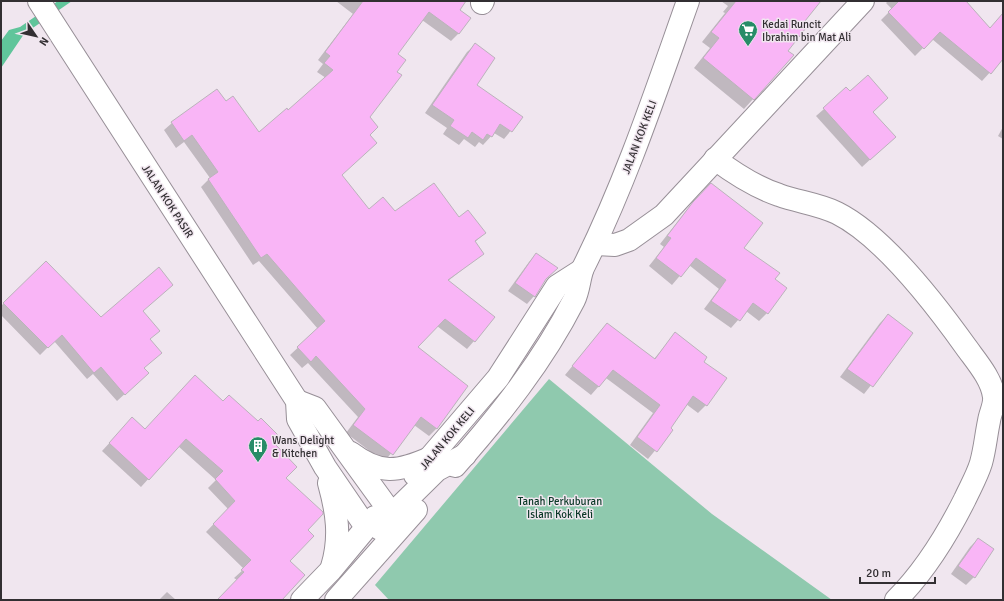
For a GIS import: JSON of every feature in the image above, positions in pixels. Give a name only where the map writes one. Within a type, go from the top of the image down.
[{"type":"street","name":"JALAN KOK PASIR","points":[[39,1],[297,401],[298,419],[325,467],[378,519]]},
{"type":"street","name":"JALAN KOK KELI","points":[[336,600],[464,455],[524,383],[575,298],[582,270],[596,244],[642,134],[688,1]]},
{"type":"street","points":[[596,244],[615,245],[629,240],[650,226],[680,199],[715,159],[863,1]]},
{"type":"street","points":[[715,159],[737,176],[752,184],[779,195],[837,213],[865,232],[890,255],[934,303],[984,373],[994,397],[980,465],[954,520],[939,548],[922,572],[896,600]]},
{"type":"street","name":"JALAN KOK KELI","points":[[302,600],[378,519],[498,378],[557,286],[582,270]]},
{"type":"street","points":[[989,420],[1003,398]]},
{"type":"street","points":[[297,401],[314,408],[337,442],[378,519],[378,532],[332,588],[326,600]]},
{"type":"street","points":[[337,442],[360,460],[386,470],[397,470],[432,457]]},
{"type":"street","points":[[378,519],[437,470],[464,455]]},
{"type":"street","points":[[325,467],[336,506],[338,520],[336,549],[331,570]]},
{"type":"green space","name":"Tanah Perkuburan Islam Kok Keli","points":[[549,379],[712,514],[832,600],[389,600],[375,585]]},
{"type":"shaded area","points":[[58,1],[72,1],[24,34],[1,68],[1,41],[9,30],[20,27]]},
{"type":"building","points":[[363,1],[466,1],[460,10],[471,18],[459,34],[429,12],[398,54],[406,60],[397,72],[402,75],[370,117],[378,127],[370,135],[377,143],[342,175],[369,209],[383,197],[395,211],[434,183],[459,217],[468,210],[486,233],[475,241],[484,254],[448,280],[495,317],[475,342],[445,319],[418,347],[468,386],[437,429],[421,417],[393,455],[353,425],[365,409],[316,356],[311,362],[297,347],[325,321],[267,254],[261,258],[208,179],[218,172],[192,135],[184,141],[171,122],[217,89],[226,101],[233,96],[259,132],[287,108],[288,110],[333,70],[324,63],[330,56],[325,52]]},
{"type":"building","name":"Kedai Runcit Ibrahim bin Mat Ali","points":[[736,1],[821,1],[805,21],[809,24],[788,51],[794,55],[754,100],[703,58],[719,38],[711,32]]},
{"type":"building","points":[[899,1],[966,1],[990,28],[1003,13],[1003,59],[991,74],[940,32],[924,49],[888,12]]},
{"type":"building","points":[[475,43],[495,58],[477,85],[523,117],[512,132],[500,124],[492,137],[487,134],[483,140],[472,132],[468,138],[450,126],[454,120],[432,105]]},
{"type":"building","points":[[868,75],[888,98],[873,112],[896,137],[870,160],[823,108],[846,87],[850,91]]},
{"type":"building","points":[[711,183],[763,223],[744,248],[780,273],[775,279],[787,288],[768,314],[753,303],[740,321],[711,301],[726,280],[696,258],[681,277],[656,258],[671,238],[667,236],[693,202]]},
{"type":"building","points":[[536,253],[558,268],[546,279],[535,297],[515,283]]},
{"type":"building","points":[[46,261],[101,317],[159,267],[173,285],[143,311],[160,331],[150,339],[162,353],[144,368],[149,373],[125,395],[101,367],[94,373],[62,335],[48,348],[3,303]]},
{"type":"building","points":[[888,314],[913,333],[873,387],[847,369]]},
{"type":"building","points":[[607,323],[655,359],[675,332],[707,357],[704,362],[727,378],[707,406],[693,396],[671,428],[673,430],[657,452],[637,437],[660,405],[613,370],[599,387],[572,366]]},
{"type":"building","points":[[195,375],[223,401],[229,395],[258,421],[261,418],[281,438],[275,444],[297,467],[286,478],[323,512],[323,514],[308,530],[314,536],[290,561],[305,575],[282,600],[217,600],[244,572],[241,570],[251,560],[213,524],[235,501],[215,479],[223,471],[186,439],[149,480],[109,443],[132,417],[145,429]]},
{"type":"building","points":[[978,538],[994,549],[975,578],[958,566]]},
{"type":"place","name":"Kedai Runcit Ibrahim bin Mat Ali","points":[[748,47]]},
{"type":"place","name":"Wans Delight & Kitchen","points":[[258,463]]}]
